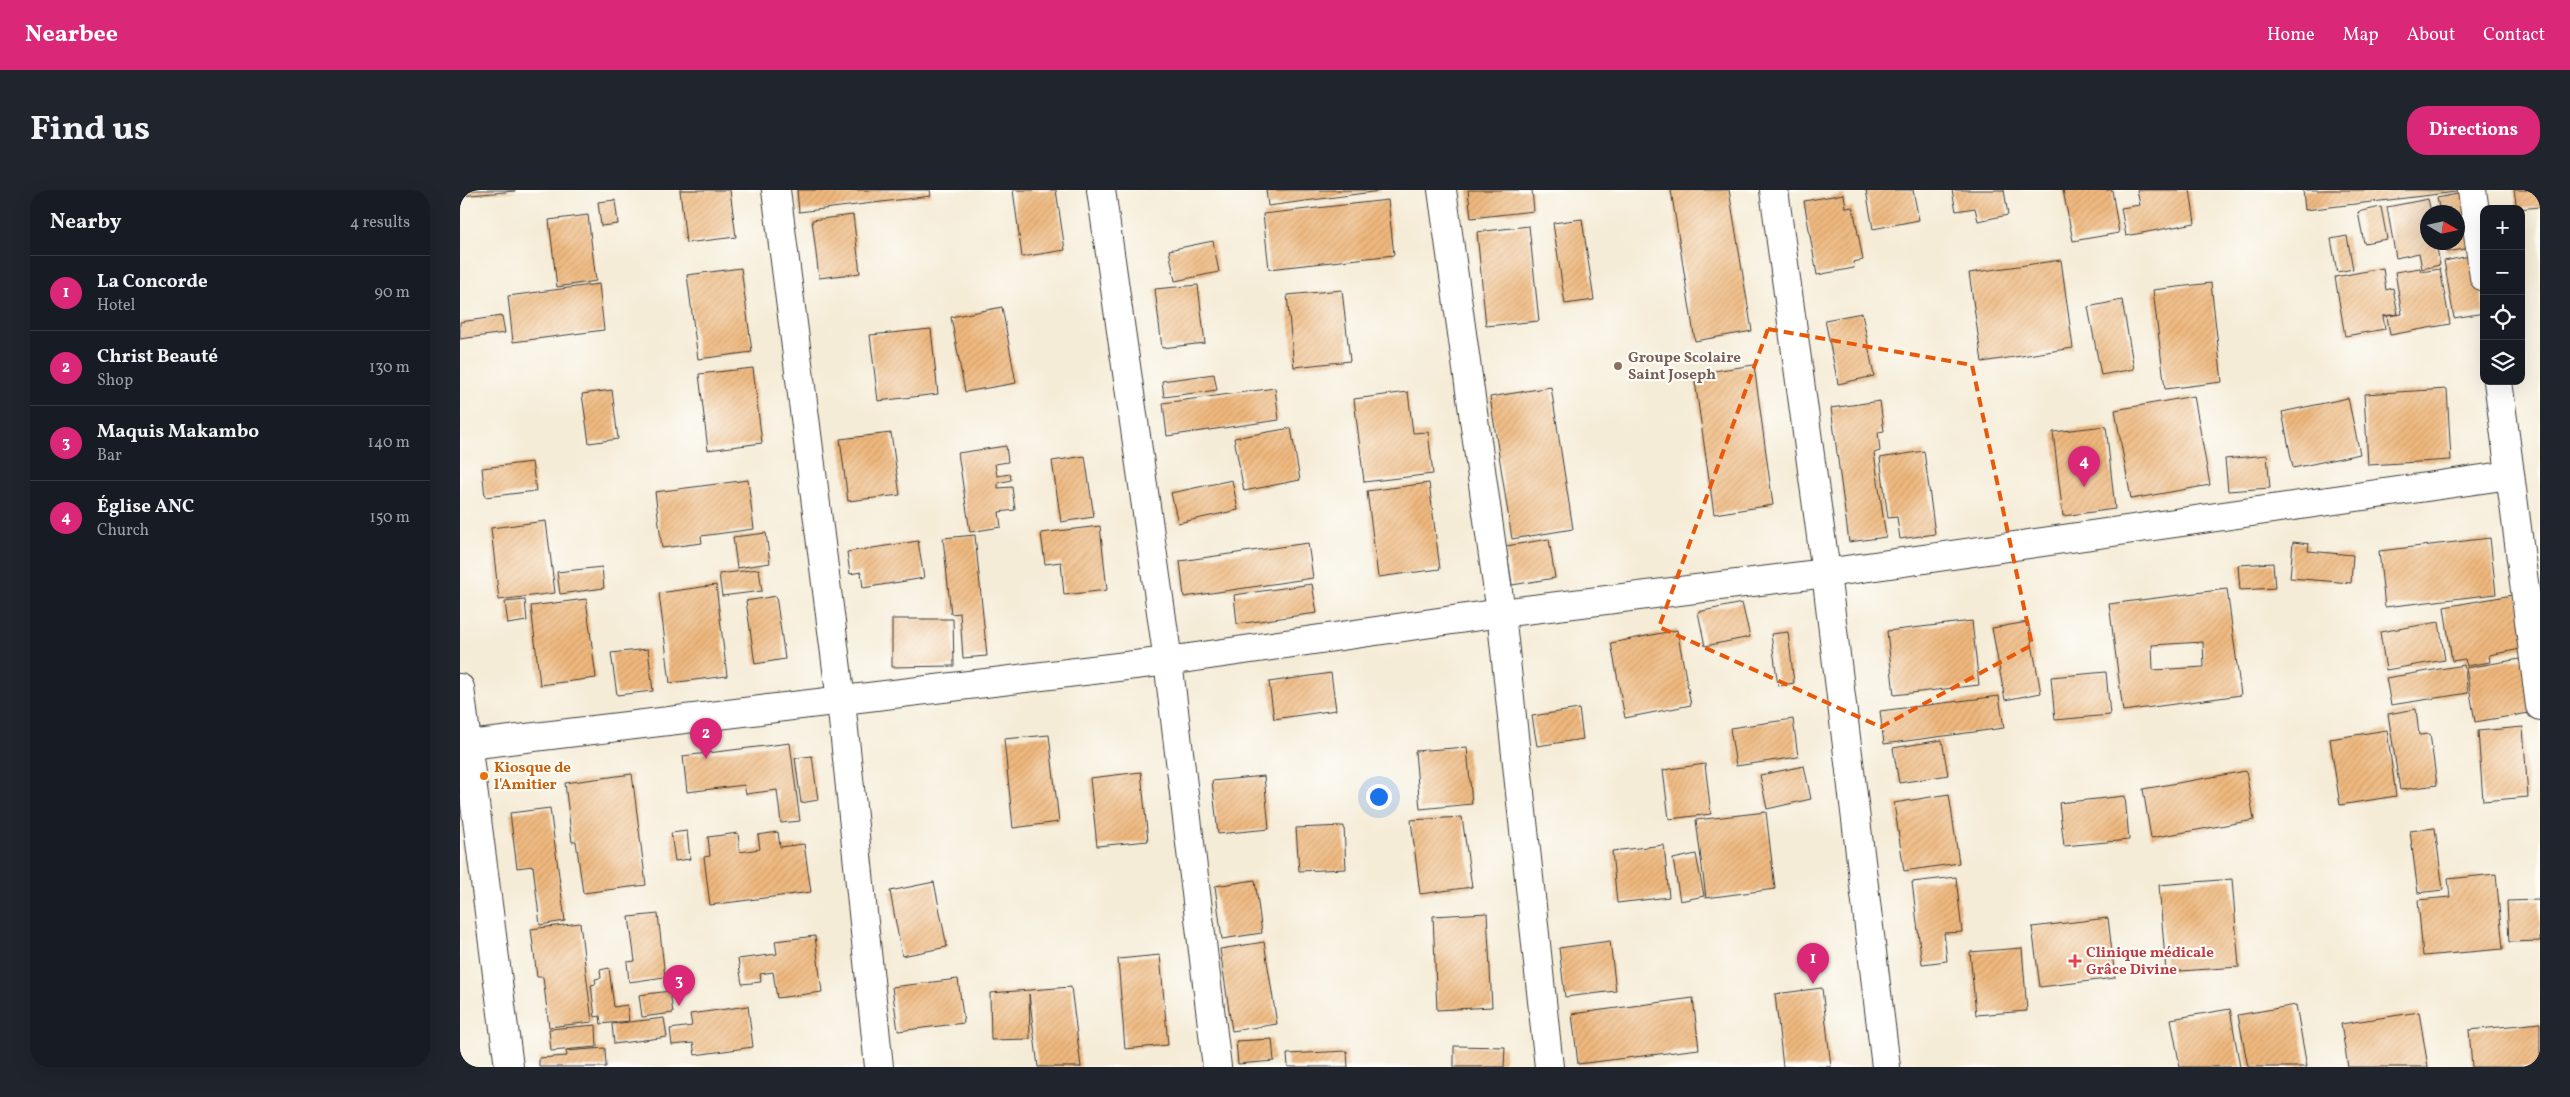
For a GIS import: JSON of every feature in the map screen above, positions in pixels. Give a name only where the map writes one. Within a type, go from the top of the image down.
[{"type":"street","points":[[776,190],[841,701],[879,1067]]},
{"type":"street","points":[[1101,190],[1168,661],[1217,1067]]},
{"type":"street","points":[[1442,190],[1501,613],[1550,1067]]},
{"type":"street","points":[[1774,190],[1826,573],[1886,1067]]},
{"type":"street","points":[[2472,190],[2480,250]]},
{"type":"street","points":[[2499,385],[2540,706]]},
{"type":"street","points":[[464,746],[1168,661],[1501,613],[1826,573],[2510,475]]},
{"type":"street","points":[[460,688],[464,746],[509,1067]]},
{"type":"highlighted area","points":[[1768,329],[1972,365],[2032,645],[1881,727],[1659,627]]},
{"type":"building","points":[[460,190],[515,190],[515,191],[460,196]]},
{"type":"building","points":[[680,190],[730,190],[736,237],[686,243]]},
{"type":"building","points":[[797,190],[930,190],[931,196],[799,212]]},
{"type":"building","points":[[1013,190],[1056,190],[1065,250],[1022,257]]},
{"type":"building","points":[[1266,190],[1380,190],[1380,191],[1268,206]]},
{"type":"building","points":[[1468,190],[1532,190],[1534,211],[1471,218]]},
{"type":"building","points":[[1671,190],[1729,190],[1752,331],[1695,341]]},
{"type":"building","points":[[1866,190],[1913,190],[1919,220],[1873,229]]},
{"type":"building","points":[[1952,190],[2004,190],[2008,215],[1978,221],[1975,208],[1956,211]]},
{"type":"building","points":[[2063,190],[2112,190],[2119,233],[2073,241]]},
{"type":"building","points":[[2137,190],[2190,190],[2195,223],[2126,236],[2121,208],[2140,205]]},
{"type":"building","points":[[2303,190],[2456,190],[2456,192],[2305,210]]},
{"type":"building","points":[[2514,190],[2540,190],[2540,207],[2525,208],[2525,205],[2516,205]]},
{"type":"building","points":[[2467,192],[2476,247],[2465,249],[2465,205],[2438,205],[2437,198]]},
{"type":"building","points":[[1844,194],[1846,208],[1853,207],[1863,260],[1853,262],[1854,268],[1817,275],[1804,201]]},
{"type":"building","points":[[2428,199],[2429,205],[2420,205],[2420,250],[2437,250],[2440,265],[2422,269],[2419,253],[2396,258],[2387,207]]},
{"type":"building","points":[[615,200],[618,224],[601,226],[598,202]]},
{"type":"building","points":[[1388,200],[1394,255],[1269,269],[1263,214]]},
{"type":"building","points":[[2381,207],[2387,239],[2364,243],[2358,212]]},
{"type":"building","points":[[588,215],[596,281],[557,287],[549,220]]},
{"type":"building","points":[[853,215],[860,273],[819,278],[812,220]]},
{"type":"building","points":[[1582,219],[1594,300],[1565,304],[1553,223]]},
{"type":"building","points":[[1529,226],[1539,321],[1486,326],[1477,232]]},
{"type":"building","points":[[2347,236],[2353,269],[2337,272],[2331,239]]},
{"type":"building","points":[[1213,241],[1219,272],[1175,281],[1169,250]]},
{"type":"building","points":[[2475,255],[2480,287],[2480,314],[2454,318],[2444,261]]},
{"type":"building","points":[[2061,260],[2073,348],[1982,362],[1969,273]]},
{"type":"building","points":[[741,268],[752,352],[698,359],[687,275]]},
{"type":"building","points":[[2383,268],[2386,290],[2393,288],[2398,314],[2383,316],[2385,329],[2345,336],[2335,277]]},
{"type":"building","points":[[2420,268],[2421,272],[2440,269],[2450,324],[2390,335],[2387,316],[2402,314],[2395,272]]},
{"type":"building","points":[[2211,283],[2222,382],[2165,389],[2153,290]]},
{"type":"building","points":[[599,284],[604,330],[513,342],[508,296]]},
{"type":"building","points":[[1198,285],[1205,343],[1162,348],[1155,289]]},
{"type":"building","points":[[1342,290],[1350,361],[1294,367],[1287,295]]},
{"type":"building","points":[[2122,300],[2134,369],[2101,375],[2088,307]]},
{"type":"building","points":[[1002,307],[1016,383],[965,392],[951,317]]},
{"type":"building","points":[[1862,313],[1874,376],[1838,384],[1825,320]]},
{"type":"building","points":[[502,316],[505,333],[460,339],[460,322]]},
{"type":"building","points":[[931,329],[938,394],[878,401],[870,335]]},
{"type":"building","points":[[1754,365],[1773,505],[1714,514],[1694,374]]},
{"type":"building","points":[[753,368],[762,443],[708,450],[699,374]]},
{"type":"building","points":[[1214,374],[1217,390],[1164,397],[1162,381]]},
{"type":"building","points":[[1551,387],[1573,529],[1512,539],[1490,397]]},
{"type":"building","points":[[1275,388],[1279,420],[1167,436],[1163,403]]},
{"type":"building","points":[[2447,389],[2451,460],[2368,465],[2364,394]]},
{"type":"building","points":[[612,390],[618,439],[589,443],[582,394]]},
{"type":"building","points":[[1408,392],[1413,433],[1428,432],[1433,474],[1364,482],[1354,399]]},
{"type":"building","points":[[2194,396],[2210,485],[2131,499],[2115,410]]},
{"type":"building","points":[[2348,398],[2360,454],[2293,468],[2282,412]]},
{"type":"building","points":[[1880,401],[1884,431],[1878,432],[1880,451],[1874,453],[1886,537],[1849,542],[1831,408]]},
{"type":"building","points":[[2106,426],[2115,509],[2063,516],[2053,432]]},
{"type":"building","points":[[1291,428],[1300,480],[1244,491],[1234,438]]},
{"type":"building","points":[[891,433],[900,495],[848,501],[840,439]]},
{"type":"building","points":[[1006,446],[1008,462],[995,464],[997,476],[1010,474],[1011,480],[998,483],[998,488],[1012,487],[1015,510],[999,512],[1001,527],[970,532],[958,453]]},
{"type":"building","points":[[1924,451],[1935,534],[1900,539],[1897,517],[1888,518],[1880,458]]},
{"type":"building","points":[[2267,455],[2270,488],[2228,491],[2225,459]]},
{"type":"building","points":[[1085,456],[1094,517],[1061,522],[1052,461]]},
{"type":"building","points":[[532,462],[536,491],[485,497],[482,468]]},
{"type":"building","points":[[748,480],[754,529],[701,536],[702,543],[662,548],[655,492]]},
{"type":"building","points":[[1232,480],[1238,510],[1178,523],[1171,493]]},
{"type":"building","points":[[1429,483],[1440,569],[1378,577],[1367,491]]},
{"type":"building","points":[[546,521],[555,593],[499,600],[491,528]]},
{"type":"building","points":[[1100,526],[1107,590],[1064,595],[1061,562],[1045,564],[1041,533]]},
{"type":"building","points":[[766,533],[770,563],[737,568],[733,537]]},
{"type":"building","points":[[975,535],[987,656],[963,658],[960,613],[951,614],[943,538]]},
{"type":"building","points":[[2490,538],[2496,594],[2385,607],[2379,551]]},
{"type":"building","points":[[1549,539],[1555,578],[1512,585],[1506,546]]},
{"type":"building","points":[[918,541],[924,578],[863,588],[861,572],[850,574],[847,552]]},
{"type":"building","points":[[2293,542],[2309,544],[2308,551],[2353,555],[2351,583],[2290,578]]},
{"type":"building","points":[[1308,543],[1313,578],[1184,597],[1180,561]]},
{"type":"building","points":[[2273,563],[2275,588],[2240,590],[2238,565]]},
{"type":"building","points":[[602,567],[604,588],[560,594],[557,572]]},
{"type":"building","points":[[759,569],[762,591],[722,596],[719,574]]},
{"type":"building","points":[[1312,584],[1317,613],[1237,624],[1234,595]]},
{"type":"building","points":[[716,585],[727,676],[670,683],[659,593]]},
{"type":"building","points":[[2227,589],[2241,695],[2123,711],[2109,604]],"holes":[[[2203,642],[2204,667],[2153,670],[2152,645]]]},
{"type":"building","points":[[2518,594],[2526,648],[2489,655],[2490,662],[2467,666],[2465,659],[2452,661],[2444,607]]},
{"type":"building","points":[[776,596],[785,659],[755,664],[746,601]]},
{"type":"building","points":[[586,599],[596,678],[540,685],[531,606]]},
{"type":"building","points":[[525,600],[527,621],[508,624],[505,602]]},
{"type":"building","points":[[1742,603],[1750,637],[1705,646],[1698,612]]},
{"type":"building","points":[[892,619],[953,619],[954,666],[892,667]]},
{"type":"building","points":[[1972,621],[1979,685],[1894,695],[1887,631]]},
{"type":"building","points":[[2028,622],[2041,693],[2005,700],[1992,628]]},
{"type":"building","points":[[2439,622],[2445,660],[2386,670],[2380,632]]},
{"type":"building","points":[[1677,630],[1691,705],[1625,718],[1611,643]]},
{"type":"building","points":[[1788,632],[1794,683],[1778,686],[1771,634]]},
{"type":"building","points":[[648,649],[653,691],[617,695],[611,653]]},
{"type":"building","points":[[2526,658],[2535,712],[2475,722],[2466,668]]},
{"type":"building","points":[[2464,665],[2468,693],[2391,705],[2386,678]]},
{"type":"building","points":[[2106,672],[2110,715],[2055,720],[2051,677]]},
{"type":"building","points":[[1331,673],[1336,710],[1274,719],[1269,682]]},
{"type":"building","points":[[1999,696],[2004,728],[1884,744],[1880,711]]},
{"type":"building","points":[[1579,709],[1583,739],[1537,746],[1532,716]]},
{"type":"building","points":[[2416,709],[2419,735],[2430,734],[2437,785],[2400,790],[2388,714]]},
{"type":"building","points":[[1793,719],[1798,757],[1736,766],[1730,728]]},
{"type":"building","points":[[2523,727],[2528,797],[2483,801],[2478,731]]},
{"type":"building","points":[[2387,730],[2396,796],[2340,805],[2330,739]]},
{"type":"building","points":[[1049,735],[1059,822],[1013,828],[1004,739]]},
{"type":"building","points":[[1942,740],[1948,775],[1899,783],[1893,748]]},
{"type":"building","points":[[790,743],[800,821],[781,823],[777,790],[746,794],[744,785],[687,792],[683,756]]},
{"type":"building","points":[[1467,747],[1472,804],[1420,809],[1415,751]]},
{"type":"building","points":[[812,756],[818,800],[801,803],[795,758]]},
{"type":"building","points":[[1705,764],[1711,814],[1669,819],[1663,770]]},
{"type":"building","points":[[1804,766],[1811,799],[1767,809],[1760,775]]},
{"type":"building","points":[[2246,771],[2254,820],[2151,838],[2143,789]]},
{"type":"building","points":[[1141,772],[1148,841],[1097,846],[1090,778]]},
{"type":"building","points":[[632,774],[646,885],[583,893],[576,841],[572,842],[565,783]]},
{"type":"building","points":[[1264,776],[1269,829],[1218,834],[1212,781]]},
{"type":"building","points":[[1949,794],[1959,863],[1904,871],[1894,803]]},
{"type":"building","points":[[2125,796],[2129,840],[2064,846],[2059,803]]},
{"type":"building","points":[[550,808],[565,921],[540,925],[533,866],[517,868],[510,813]]},
{"type":"building","points":[[1766,812],[1775,889],[1706,898],[1696,820]]},
{"type":"building","points":[[1462,817],[1472,887],[1420,894],[1411,820]]},
{"type":"building","points":[[1344,826],[1346,869],[1299,871],[1296,828]]},
{"type":"building","points":[[2435,828],[2443,890],[2418,893],[2410,831]]},
{"type":"building","points":[[687,831],[690,859],[675,861],[671,833]]},
{"type":"building","points":[[778,832],[780,847],[804,844],[811,892],[710,905],[704,857],[710,856],[708,837],[738,833],[740,852],[760,849],[758,835]]},
{"type":"building","points":[[1664,845],[1669,897],[1617,903],[1612,851]]},
{"type":"building","points":[[1696,854],[1704,896],[1680,901],[1673,859]]},
{"type":"building","points":[[2496,874],[2503,949],[2423,956],[2418,900],[2450,897],[2448,879]]},
{"type":"building","points":[[1956,877],[1962,932],[1944,933],[1947,961],[1922,964],[1912,882]]},
{"type":"building","points":[[2232,879],[2239,967],[2166,972],[2159,885]]},
{"type":"building","points":[[1255,880],[1262,933],[1222,939],[1215,886]]},
{"type":"building","points":[[934,882],[947,947],[902,956],[890,891]]},
{"type":"building","points":[[2540,900],[2540,941],[2509,942],[2507,901]]},
{"type":"building","points":[[1487,913],[1492,1007],[1437,1010],[1433,916]]},
{"type":"building","points":[[658,914],[665,977],[629,982],[627,962],[635,961],[629,917]]},
{"type":"building","points":[[2108,918],[2115,978],[2040,987],[2032,927]]},
{"type":"building","points":[[580,923],[592,1022],[549,1027],[543,977],[537,977],[531,929]]},
{"type":"building","points":[[815,936],[822,992],[777,998],[773,972],[760,974],[761,982],[742,984],[738,959],[777,954],[775,941]]},
{"type":"building","points":[[1610,941],[1616,991],[1565,997],[1559,948]]},
{"type":"building","points":[[1264,942],[1277,1024],[1232,1031],[1220,949]]},
{"type":"building","points":[[2022,948],[2027,1011],[1976,1015],[1970,952]]},
{"type":"building","points":[[1160,955],[1168,1045],[1125,1049],[1118,959]]},
{"type":"building","points":[[609,968],[614,1007],[627,1005],[629,1021],[601,1024],[600,1016],[595,1017],[591,985],[596,984],[595,979],[601,978],[600,970]]},
{"type":"building","points":[[958,979],[964,1023],[898,1031],[892,987]]},
{"type":"building","points":[[1071,987],[1081,1067],[1038,1067],[1029,994],[1030,1039],[991,1040],[990,993]]},
{"type":"building","points":[[1822,988],[1831,1067],[1783,1067],[1775,994]]},
{"type":"building","points":[[670,991],[673,1013],[642,1017],[639,995]]},
{"type":"building","points":[[1693,998],[1699,1049],[1578,1064],[1572,1014]]},
{"type":"building","points":[[2296,1005],[2307,1067],[2248,1067],[2238,1015]]},
{"type":"building","points":[[748,1006],[753,1047],[695,1055],[693,1043],[672,1045],[670,1029],[692,1026],[690,1014]]},
{"type":"building","points":[[2230,1009],[2240,1067],[2180,1067],[2171,1019]]},
{"type":"building","points":[[2419,1012],[2428,1067],[2348,1067],[2341,1024]]},
{"type":"building","points":[[664,1018],[667,1037],[614,1044],[612,1024]]},
{"type":"building","points":[[2540,1023],[2540,1067],[2472,1067],[2469,1030]]},
{"type":"building","points":[[596,1025],[597,1047],[551,1051],[549,1029]]},
{"type":"building","points":[[1272,1039],[1274,1061],[1238,1064],[1236,1041]]},
{"type":"building","points":[[1454,1046],[1505,1047],[1504,1067],[1454,1067]]},
{"type":"building","points":[[605,1048],[606,1067],[539,1067],[539,1058],[567,1056],[566,1051]]},
{"type":"building","points":[[1347,1051],[1348,1067],[1288,1067],[1287,1054]]},
{"type":"place","name":"Groupe Scolaire Saint Joseph","points":[[1618,366]]},
{"type":"place","name":"Église ANC","points":[[2084,487]]},
{"type":"place","name":"Christ Beauté","points":[[706,759]]},
{"type":"place","name":"Kiosque de l'Amitier","points":[[484,776]]},
{"type":"place","name":"Clinique médicale Grâce Divine","points":[[2075,961]]},
{"type":"place","name":"La Concorde","points":[[1813,984]]},
{"type":"place","name":"Maquis Makambo","points":[[679,1006]]}]
